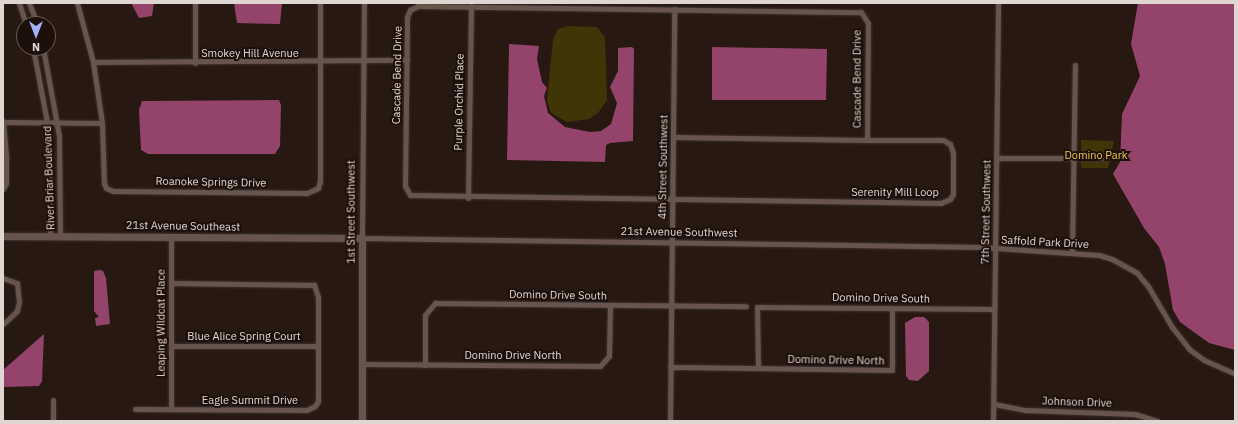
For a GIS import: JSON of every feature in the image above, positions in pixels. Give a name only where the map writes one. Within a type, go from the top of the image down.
[{"type":"street","points":[[19,3],[23,16]]},
{"type":"street","points":[[29,3],[33,16]]},
{"type":"street","name":"Roanoke Springs Drive","points":[[77,3],[93,62],[102,123],[104,183],[106,188],[113,191],[314,192],[320,181],[320,3]]},
{"type":"street","points":[[194,63],[195,3]]},
{"type":"street","name":"1st Street Southwest","points":[[362,421],[364,3]]},
{"type":"street","name":"7th Street Southwest","points":[[993,421],[998,3]]},
{"type":"street","name":"Cascade Bend Drive","points":[[672,200],[416,197],[407,191],[407,17],[413,7],[470,6],[861,12],[868,23],[867,140]]},
{"type":"street","name":"Purple Orchid Place","points":[[468,198],[470,6]]},
{"type":"street","name":"4th Street Southwest","points":[[670,421],[674,9]]},
{"type":"street","name":"River Briar Boulevard","points":[[35,56],[47,122],[50,236]]},
{"type":"street","name":"River Briar Boulevard","points":[[45,56],[57,122],[60,236]]},
{"type":"street","name":"Smokey Hill Avenue","points":[[93,62],[364,62],[368,60],[407,60]]},
{"type":"street","points":[[1072,252],[1075,65]]},
{"type":"street","points":[[3,189],[6,183],[6,159],[3,122],[102,123]]},
{"type":"street","name":"Serenity Mill Loop","points":[[672,200],[941,203],[950,200],[953,194],[954,153],[950,144],[943,140],[673,137]]},
{"type":"street","points":[[997,158],[1101,158]]},
{"type":"street","name":"21st Avenue Southeast","points":[[3,236],[362,238]]},
{"type":"street","name":"Leaping Wildcat Place","points":[[171,237],[171,409]]},
{"type":"street","name":"21st Avenue Southwest","points":[[362,238],[981,247],[995,249]]},
{"type":"street","name":"Saffold Park Drive","points":[[995,249],[1072,252],[1112,259],[1137,273],[1148,286],[1180,340],[1189,349],[1204,360],[1235,374]]},
{"type":"street","points":[[3,278],[17,283],[19,302],[17,311],[3,324]]},
{"type":"street","name":"Eagle Summit Drive","points":[[135,409],[307,410],[315,406],[318,401],[318,297],[314,286],[171,283]]},
{"type":"street","name":"Domino Drive South","points":[[425,365],[425,315],[435,303],[746,306]]},
{"type":"street","name":"Domino Drive North","points":[[362,364],[600,366],[610,356],[610,305]]},
{"type":"street","name":"Domino Drive South","points":[[758,368],[757,306],[892,309],[994,309]]},
{"type":"street","name":"Domino Drive North","points":[[670,367],[892,370],[892,309]]},
{"type":"street","name":"Blue Alice Spring Court","points":[[171,346],[318,346]]},
{"type":"street","points":[[53,400],[53,421]]},
{"type":"street","name":"Johnson Drive","points":[[994,404],[1025,410],[1135,414],[1158,421]]},
{"type":"green space","points":[[568,26],[597,27],[605,37],[607,100],[598,113],[589,119],[567,122],[551,113],[547,101],[553,39],[558,29]]},
{"type":"green space","name":"Domino Park","points":[[1081,140],[1114,141],[1108,168],[1081,168]]},
{"type":"shaded area","points":[[131,3],[154,3],[152,16],[139,18]]},
{"type":"shaded area","points":[[234,3],[282,3],[280,24],[237,23]]},
{"type":"shaded area","points":[[1138,3],[1235,3],[1235,350],[1209,343],[1180,322],[1173,310],[1165,264],[1159,247],[1144,228],[1113,174],[1120,162],[1122,114],[1140,76],[1131,44]]},
{"type":"shaded area","points":[[509,44],[539,46],[537,59],[542,82],[547,88],[544,96],[548,113],[565,127],[590,132],[601,131],[611,124],[617,103],[610,87],[618,71],[618,48],[632,47],[634,49],[633,141],[610,143],[606,145],[605,162],[507,160]]},
{"type":"shaded area","points":[[712,47],[827,49],[826,100],[712,100]]},
{"type":"shaded area","points":[[279,100],[281,105],[280,146],[275,154],[148,154],[141,150],[139,110],[142,101]]},
{"type":"shaded area","points":[[94,271],[103,271],[106,278],[110,324],[96,326],[95,318],[99,317],[94,311]]},
{"type":"shaded area","points":[[915,317],[924,317],[929,322],[929,371],[918,381],[909,380],[906,376],[905,323]]},
{"type":"shaded area","points":[[44,334],[42,381],[39,386],[3,387],[3,370]]}]
